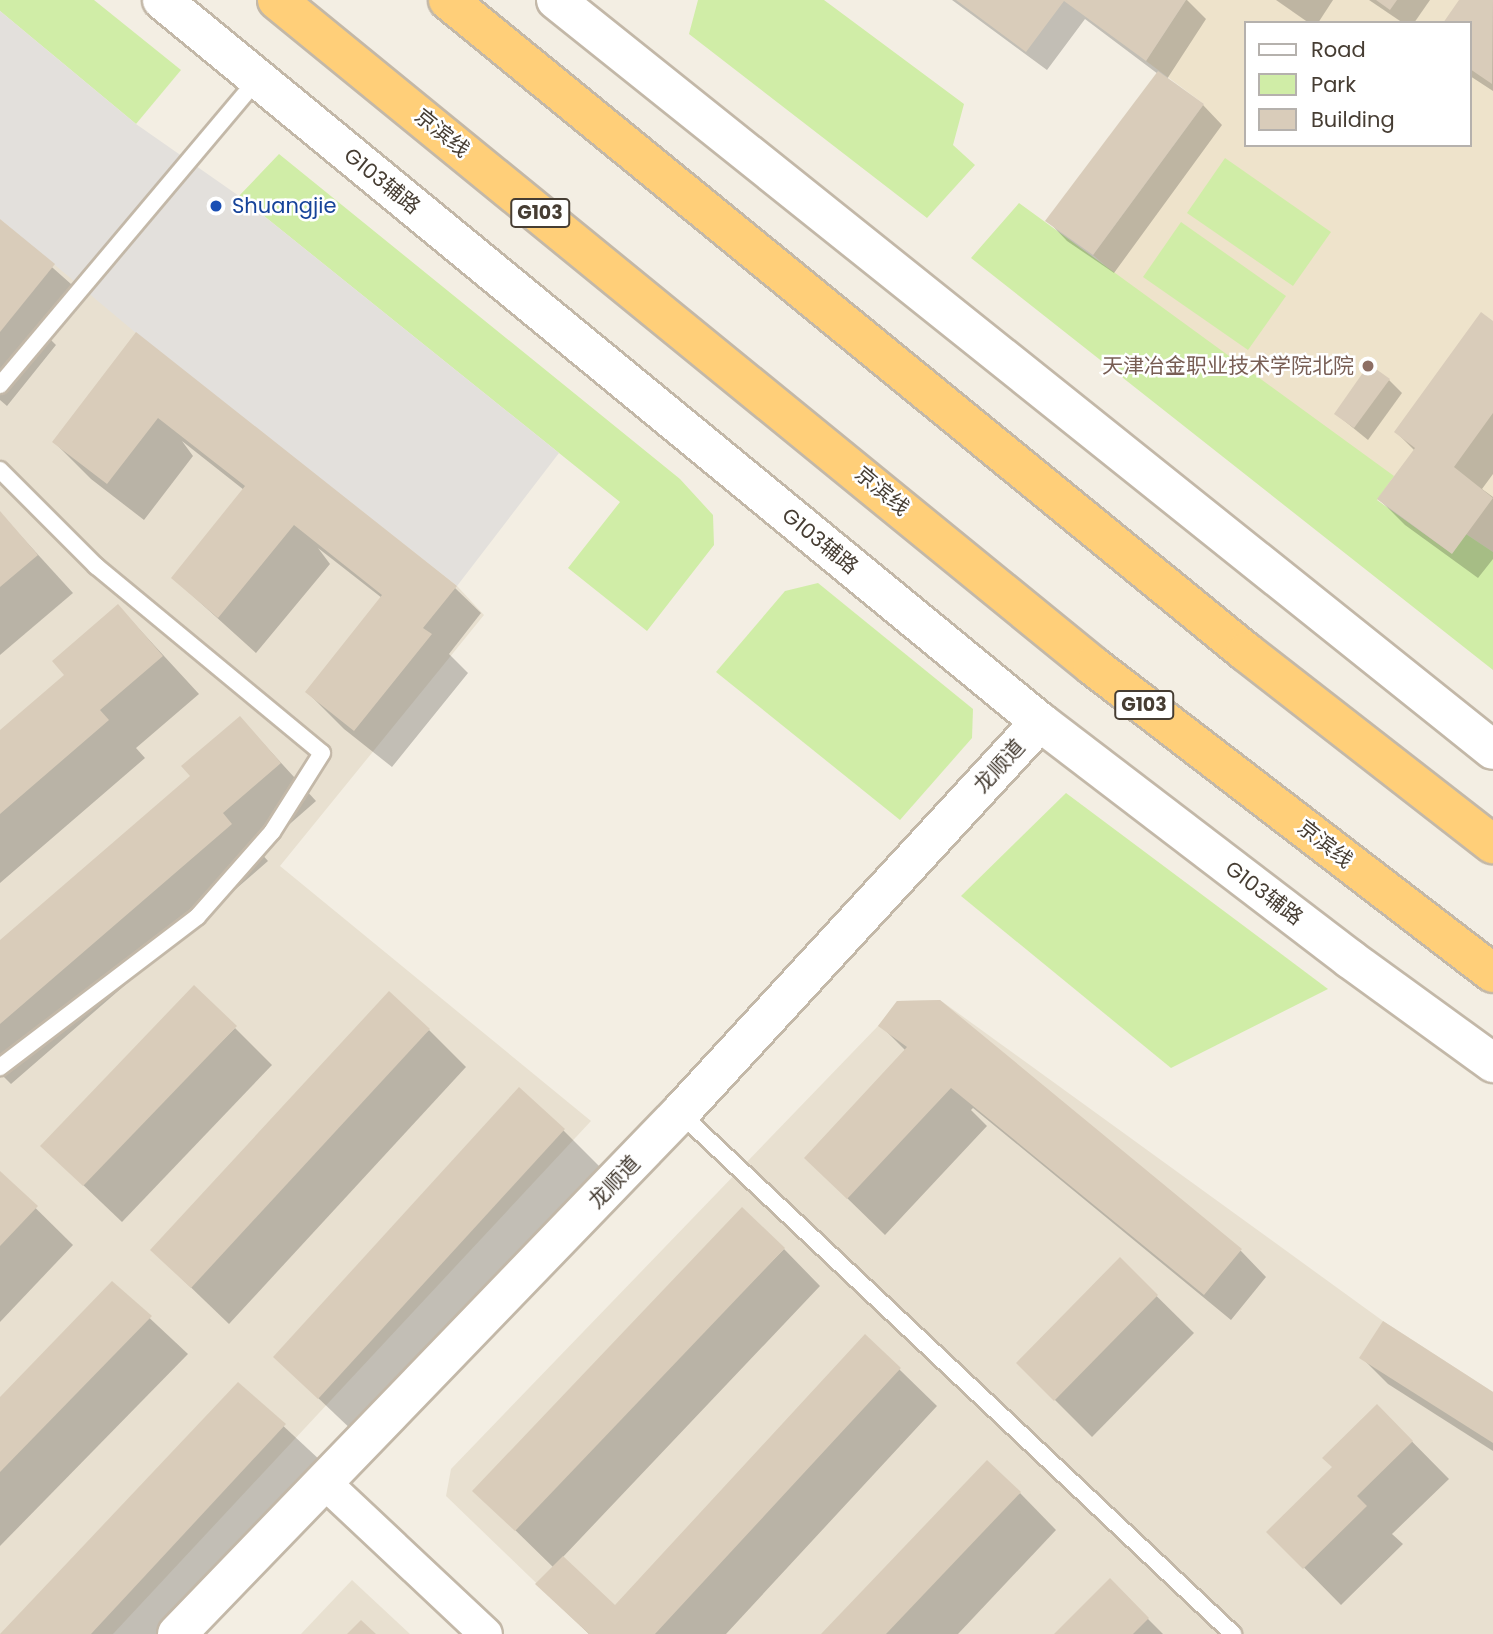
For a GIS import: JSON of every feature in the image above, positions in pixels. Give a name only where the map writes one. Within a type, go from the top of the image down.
[{"type":"highway","name":"京滨线","points":[[277,0],[803,426],[1093,666],[1493,973]]},
{"type":"highway","points":[[448,0],[1247,652],[1493,844]]},
{"type":"street","name":"G103辅路","points":[[162,0],[1040,722],[1350,958],[1493,1063]]},
{"type":"street","points":[[556,0],[1493,750]]},
{"type":"street","name":"龙顺道","points":[[177,1634],[680,1113],[1040,722]]},
{"type":"street","points":[[324,1482],[486,1634]]},
{"type":"lane","points":[[0,385],[258,79]]},
{"type":"lane","points":[[0,470],[96,566],[322,753],[272,832],[197,917],[0,1067]]},
{"type":"lane","points":[[680,1113],[1233,1634]]},
{"type":"shaded area","name":"天津冶金职业技术学院北院","points":[[1186,0],[1493,0],[1493,552],[1466,534],[1452,554],[1377,499],[1093,255],[1204,104],[1146,61]]},
{"type":"shaded area","points":[[0,11],[136,124],[239,196],[559,453],[457,586],[136,333],[0,219]]},
{"type":"shaded area","points":[[0,219],[457,586],[484,615],[280,866],[591,1121],[113,1634],[0,1634]]},
{"type":"shaded area","points":[[940,1000],[1383,1321],[1493,1392],[1493,1634],[589,1634],[446,1496],[451,1469],[878,1026],[897,1001]]},
{"type":"shaded area","points":[[352,1580],[410,1634],[301,1634]]},
{"type":"green space","points":[[0,0],[94,0],[181,70],[136,124],[0,11]]},
{"type":"green space","points":[[698,0],[824,0],[964,104],[953,145],[975,165],[927,218],[689,34]]},
{"type":"green space","points":[[279,154],[680,479],[713,515],[714,545],[647,631],[568,568],[620,502],[239,196]]},
{"type":"green space","points":[[1225,158],[1331,232],[1293,286],[1187,213]]},
{"type":"green space","points":[[1019,203],[1394,476],[1377,500],[1451,553],[1466,534],[1493,552],[1493,670],[971,258]]},
{"type":"green space","points":[[1181,222],[1286,296],[1248,350],[1143,277]]},
{"type":"green space","points":[[818,583],[973,709],[972,738],[900,820],[716,672],[785,591]]},
{"type":"green space","points":[[1066,793],[1328,989],[1171,1068],[961,896]]},
{"type":"building","points":[[956,0],[1186,0],[1146,61],[1064,1],[1026,52]]},
{"type":"building","points":[[1376,0],[1397,0],[1390,10]]},
{"type":"building","points":[[1459,0],[1493,0],[1492,84],[1472,70],[1472,21],[1444,21]]},
{"type":"building","points":[[1158,71],[1204,104],[1093,255],[1045,221]]},
{"type":"building","points":[[0,219],[55,264],[0,332]]},
{"type":"building","points":[[1481,312],[1493,321],[1493,413],[1454,467],[1493,498],[1452,554],[1377,499],[1415,448],[1394,432]]},
{"type":"building","points":[[136,332],[457,586],[423,628],[432,634],[354,731],[305,692],[382,595],[294,525],[218,618],[171,578],[245,486],[158,418],[107,484],[52,442]]},
{"type":"building","points":[[1369,364],[1390,379],[1354,428],[1334,414]]},
{"type":"building","points":[[0,511],[38,555],[0,587]]},
{"type":"building","points":[[118,604],[163,656],[100,710],[109,720],[0,814],[0,730],[64,675],[52,661]]},
{"type":"building","points":[[240,716],[281,763],[223,813],[232,824],[0,1024],[0,940],[190,776],[181,766]]},
{"type":"building","points":[[194,985],[237,1026],[83,1186],[40,1146]]},
{"type":"building","points":[[389,991],[430,1029],[191,1288],[150,1250]]},
{"type":"building","points":[[940,1000],[1242,1249],[1204,1295],[951,1088],[847,1199],[804,1158],[907,1047],[878,1026],[897,1001]]},
{"type":"building","points":[[519,1087],[565,1129],[318,1399],[273,1357]]},
{"type":"building","points":[[0,1171],[38,1206],[0,1246]]},
{"type":"building","points":[[742,1207],[785,1248],[515,1531],[472,1491]]},
{"type":"building","points":[[1120,1257],[1158,1295],[1054,1401],[1016,1363]]},
{"type":"building","points":[[112,1281],[152,1316],[0,1472],[0,1397]]},
{"type":"building","points":[[1383,1321],[1493,1392],[1493,1443],[1359,1358]]},
{"type":"building","points":[[865,1334],[901,1368],[655,1634],[589,1634],[535,1584],[563,1556],[615,1605]]},
{"type":"building","points":[[238,1382],[286,1424],[91,1634],[0,1634]]},
{"type":"building","points":[[1377,1404],[1413,1441],[1357,1496],[1367,1506],[1303,1569],[1266,1532],[1332,1467],[1322,1458]]},
{"type":"building","points":[[987,1460],[1021,1492],[886,1634],[821,1634]]},
{"type":"building","points":[[1110,1578],[1149,1618],[1133,1634],[1054,1634]]},
{"type":"building","points":[[361,1620],[376,1634],[347,1634]]},
{"type":"place","name":"Shuangjie","points":[[216,206]]},
{"type":"place","name":"天津冶金职业技术学院北院","points":[[1368,366]]}]
